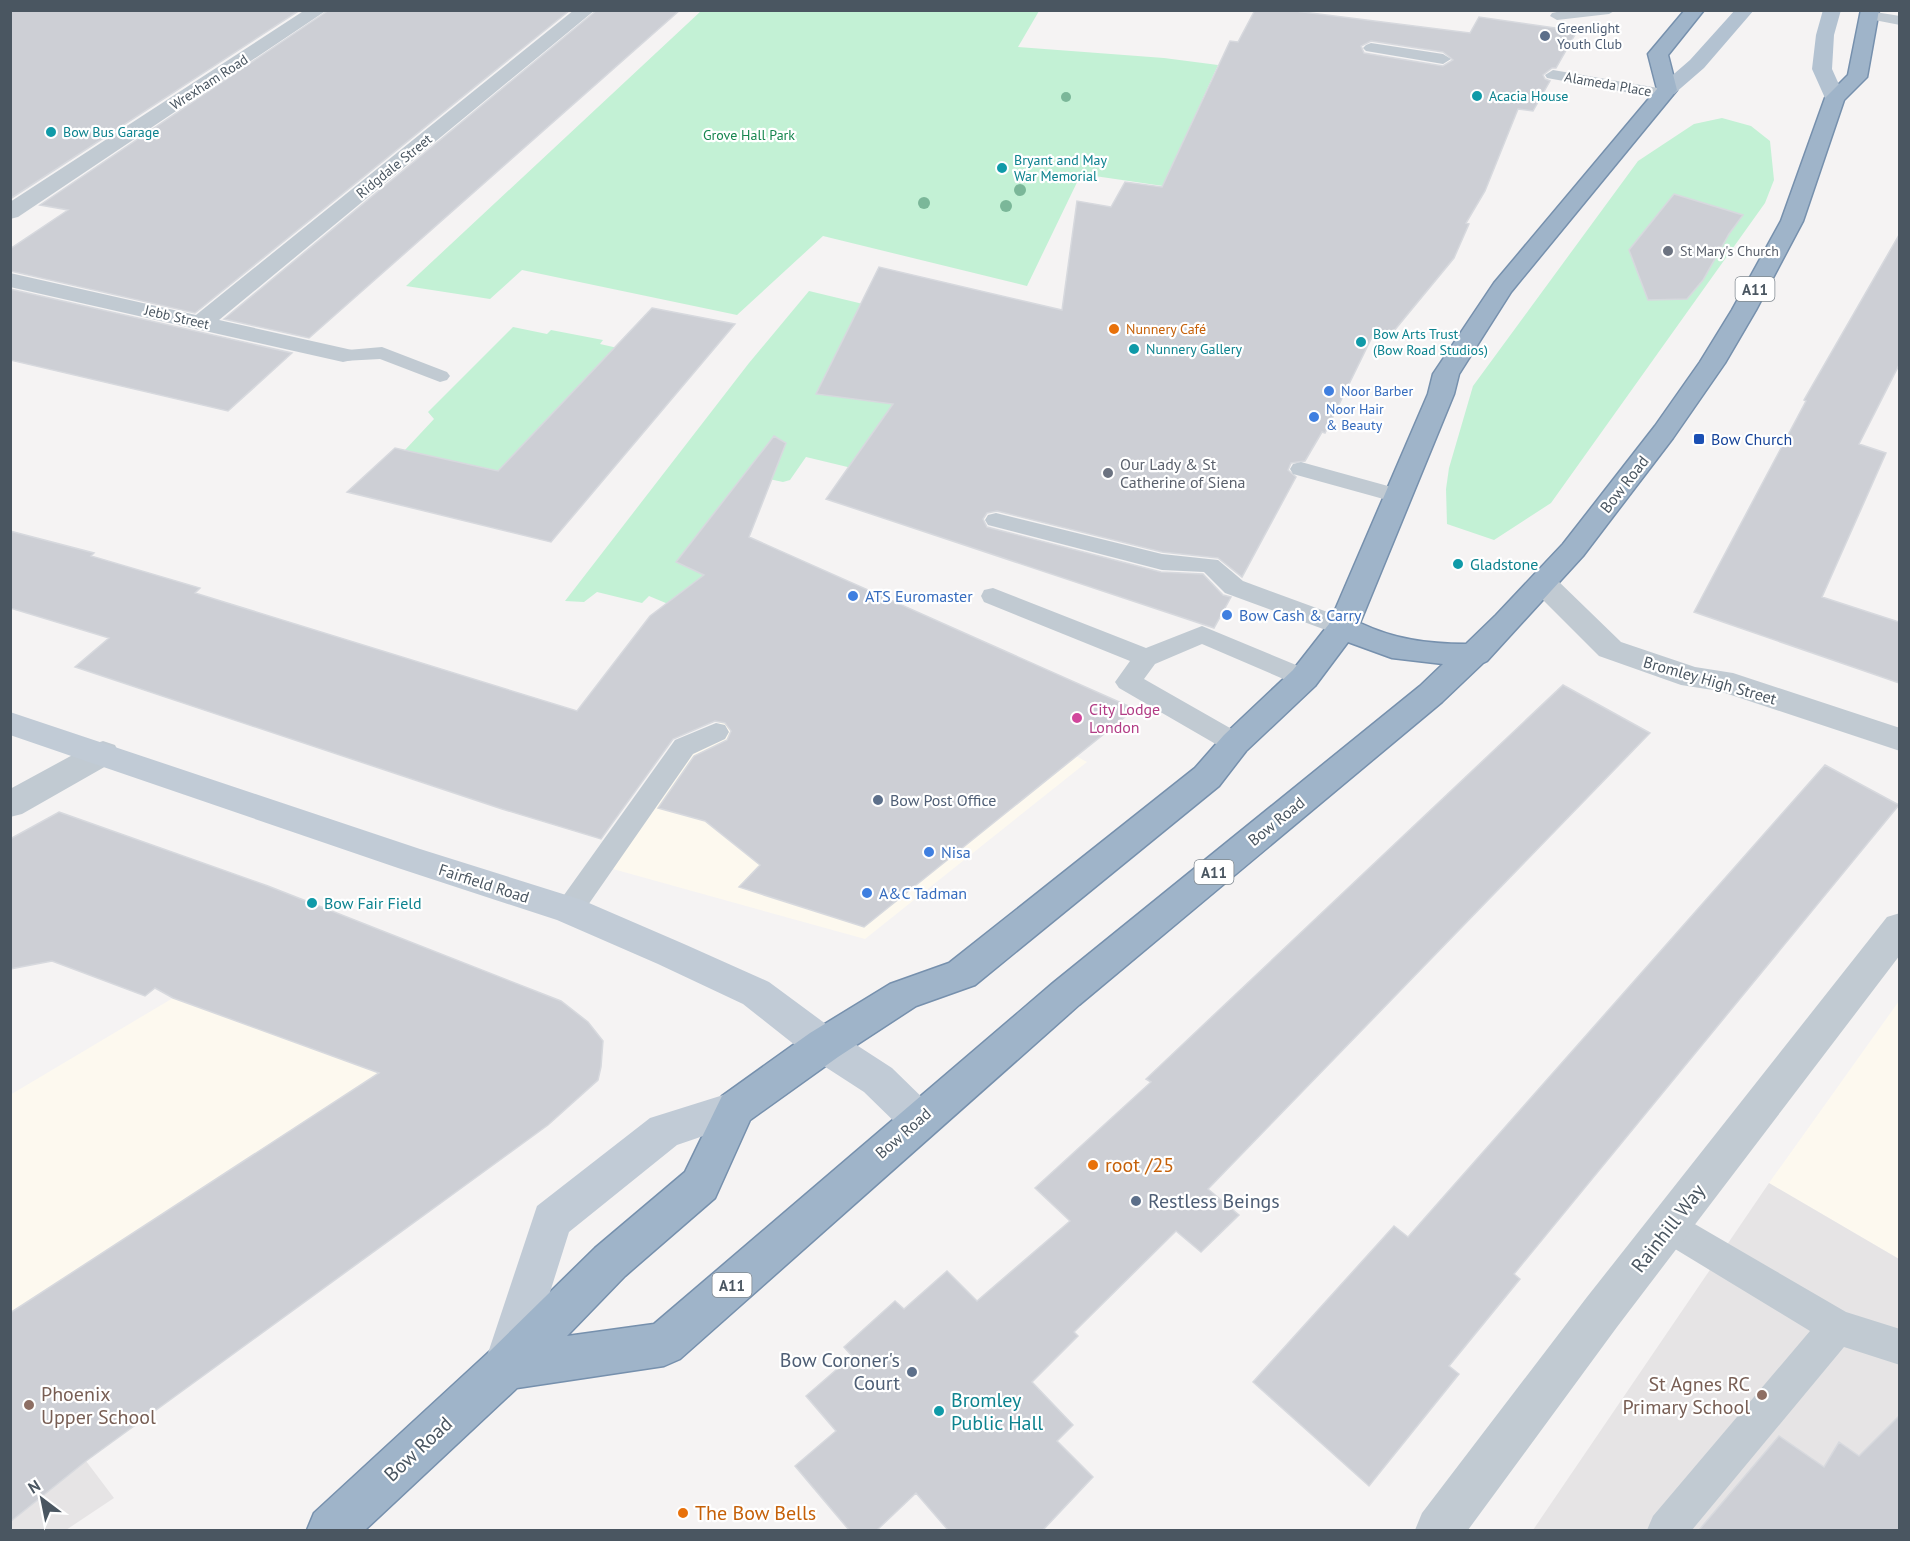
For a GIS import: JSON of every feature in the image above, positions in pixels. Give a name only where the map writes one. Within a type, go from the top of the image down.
[{"type":"highway","points":[[1666,92],[1658,54],[1695,10]]},
{"type":"highway","points":[[1834,98],[1857,77],[1870,13]]},
{"type":"highway","name":"Bow Road","points":[[331,1530],[506,1367],[610,1262],[700,1185],[736,1108],[824,1045],[903,995],[962,974],[1207,777],[1235,743],[1304,678],[1343,627],[1441,394],[1446,374],[1502,288],[1666,92]]},
{"type":"highway","name":"Bow Road","points":[[506,1367],[664,1344],[1066,993],[1431,694],[1476,654],[1574,550],[1664,432],[1744,310],[1792,220],[1817,154],[1834,98]]},
{"type":"highway","points":[[1343,627],[1375,643],[1408,652],[1441,655],[1476,654]]},
{"type":"main road","points":[[1666,92],[1697,64],[1745,10]]},
{"type":"main road","points":[[1832,10],[1825,35],[1822,69],[1834,98]]},
{"type":"main road","name":"Fairfield Road","points":[[10,723],[410,859],[569,910],[756,993],[824,1045],[878,1080],[919,1120]]},
{"type":"main road","points":[[506,1367],[552,1220],[664,1131],[736,1108]]},
{"type":"street","name":"Wrexham Road","points":[[10,212],[318,10]]},
{"type":"street","name":"Ridgdale Street","points":[[202,322],[586,10]]},
{"type":"street","name":"Jebb Street","points":[[10,280],[343,355]]},
{"type":"street","name":"Bromley High Street","points":[[1544,584],[1610,649],[1692,677],[1722,681],[1899,740]]},
{"type":"street","points":[[10,806],[103,753]]},
{"type":"street","name":"Rainhill Way","points":[[1439,1530],[1531,1405],[1899,927]]},
{"type":"lane","points":[[1557,16],[1609,10]]},
{"type":"lane","points":[[1870,13],[1899,21]]},
{"type":"lane","points":[[1371,48],[1443,58]]},
{"type":"lane","name":"Alameda Place","points":[[1553,75],[1666,92]]},
{"type":"lane","points":[[343,355],[382,353],[440,376]]},
{"type":"lane","points":[[1301,469],[1398,496]]},
{"type":"lane","points":[[996,520],[1162,562],[1210,565],[1234,587],[1343,627]]},
{"type":"lane","points":[[993,596],[1146,657]]},
{"type":"lane","points":[[1235,743],[1128,682],[1146,657],[1202,634],[1304,678]]},
{"type":"lane","points":[[569,910],[684,747],[716,732]]},
{"type":"lane","points":[[1669,1227],[1837,1327],[1899,1347]]},
{"type":"lane","points":[[1667,1530],[1837,1327]]},
{"type":"shaded area","points":[[797,658],[1076,756],[1087,762],[865,939],[613,869],[686,751]]},
{"type":"shaded area","points":[[269,887],[561,1001],[588,1022],[603,1041],[598,1080],[548,1125],[86,1461],[11,1349],[10,1095],[173,998]]},
{"type":"shaded area","points":[[1899,1001],[1899,1259],[1769,1183]]},
{"type":"shaded area","name":"St Agnes RC Primary School","points":[[1769,1183],[1899,1259],[1899,1530],[1533,1530]]},
{"type":"shaded area","name":"Phoenix Upper School","points":[[10,1349],[114,1498],[66,1530],[11,1530]]},
{"type":"green space","name":"Grove Hall Park","points":[[701,11],[1039,11],[1018,47],[1164,58],[1218,65],[1163,186],[1081,174],[1027,286],[823,236],[737,315],[522,270],[490,299],[406,286]]},
{"type":"green space","points":[[1722,118],[1751,126],[1770,141],[1774,180],[1765,203],[1551,503],[1494,540],[1447,524],[1446,489],[1449,468],[1473,386],[1638,161],[1694,124]]},
{"type":"green space","points":[[809,291],[1055,350],[860,470],[806,457],[790,480],[783,482],[760,477],[732,490],[677,562],[826,630],[797,658],[649,596],[642,603],[597,592],[584,602],[565,601],[749,363]]},
{"type":"green space","points":[[513,327],[547,334],[551,330],[603,340],[600,344],[631,351],[512,475],[481,467],[474,474],[405,450],[434,419],[428,412]]},
{"type":"building","points":[[10,10],[300,10],[10,199]]},
{"type":"building","points":[[329,10],[570,10],[195,313],[10,271],[10,249],[68,210],[40,205]]},
{"type":"building","points":[[597,10],[680,10],[309,338],[224,319]]},
{"type":"building","points":[[1255,10],[1287,10],[1470,33],[1479,17],[1577,31],[1556,68],[1552,68],[1543,75],[1550,81],[1533,111],[1518,109],[1485,191],[1466,223],[1469,224],[1454,258],[1388,338],[1374,333],[1325,433],[1322,432],[1305,461],[1291,463],[1288,470],[1296,477],[1242,577],[1218,558],[1162,552],[997,511],[987,513],[983,519],[987,527],[1161,572],[1203,574],[1223,595],[1231,597],[1214,628],[826,499],[893,404],[816,394],[879,267],[1062,310],[1077,201],[1111,207],[1125,182],[1162,187],[1230,41],[1238,42]],"holes":[[[1371,41],[1443,52],[1453,60],[1443,66],[1364,53],[1361,46]]]},
{"type":"building","name":"St Mary's Church","points":[[1674,194],[1743,215],[1729,234],[1703,280],[1687,299],[1648,300],[1629,250]]},
{"type":"building","points":[[1899,235],[1899,365],[1859,444],[1886,453],[1822,597],[1899,622],[1899,683],[1694,612],[1806,401],[1804,400]]},
{"type":"building","points":[[10,289],[292,353],[228,411],[10,360]]},
{"type":"building","points":[[652,308],[735,324],[551,542],[347,492],[395,448],[498,471]]},
{"type":"building","points":[[774,436],[786,443],[749,537],[1135,709],[864,927],[739,887],[760,865],[705,821],[658,808],[694,756],[727,740],[731,731],[725,723],[715,721],[673,739],[601,839],[502,809],[75,667],[109,638],[10,608],[10,531],[94,553],[91,556],[200,588],[195,593],[577,711],[650,616],[704,575],[676,562]]},
{"type":"building","points":[[1563,685],[1650,733],[1208,1189],[1239,1215],[1201,1252],[1176,1231],[1074,1332],[1078,1336],[1032,1382],[1073,1425],[1057,1441],[1093,1477],[1043,1530],[948,1530],[916,1493],[877,1530],[849,1530],[795,1466],[836,1431],[806,1396],[852,1356],[844,1347],[895,1301],[904,1309],[947,1271],[977,1301],[1070,1221],[1035,1188],[1151,1082],[1146,1079]]},
{"type":"building","points":[[1825,765],[1899,805],[1514,1274],[1520,1279],[1449,1366],[1459,1374],[1369,1486],[1253,1382],[1394,1226],[1408,1237]]},
{"type":"building","points":[[59,812],[268,886],[561,1001],[588,1022],[603,1041],[598,1080],[548,1125],[86,1461],[10,1522],[10,1313],[379,1073],[173,998],[155,988],[145,996],[52,961],[10,969],[10,839]]},
{"type":"building","points":[[1899,1416],[1899,1530],[1699,1530],[1779,1436],[1824,1467],[1839,1442],[1859,1456]]},
{"type":"place","name":"Greenlight Youth Club","points":[[1545,36]]},
{"type":"place","name":"Acacia House","points":[[1477,96]]},
{"type":"place","name":"Bow Bus Garage","points":[[51,132]]},
{"type":"place","name":"Bryant and May War Memorial","points":[[1002,168]]},
{"type":"place","name":"St Mary's Church","points":[[1668,251]]},
{"type":"place","name":"Nunnery Café","points":[[1114,329]]},
{"type":"place","name":"Bow Arts Trust (Bow Road Studios)","points":[[1361,342]]},
{"type":"place","name":"Nunnery Gallery","points":[[1134,349]]},
{"type":"place","name":"Noor Barber","points":[[1329,391]]},
{"type":"place","name":"Noor Hair & Beauty","points":[[1314,417]]},
{"type":"place","name":"Bow Church","points":[[1699,439]]},
{"type":"place","name":"Our Lady & St Catherine of Siena","points":[[1108,473]]},
{"type":"place","name":"Gladstone","points":[[1458,564]]},
{"type":"place","name":"ATS Euromaster","points":[[853,596]]},
{"type":"place","name":"Bow Cash & Carry","points":[[1227,615]]},
{"type":"place","name":"City Lodge London","points":[[1077,718]]},
{"type":"place","name":"Bow Post Office","points":[[878,800]]},
{"type":"place","name":"Nisa","points":[[929,852]]},
{"type":"place","name":"A&C Tadman","points":[[867,893]]},
{"type":"place","name":"Bow Fair Field","points":[[312,903]]},
{"type":"place","name":"root /25","points":[[1093,1165]]},
{"type":"place","name":"Restless Beings","points":[[1136,1201]]},
{"type":"place","name":"Bow Coroner's Court","points":[[912,1372]]},
{"type":"place","name":"St Agnes RC Primary School","points":[[1762,1395]]},
{"type":"place","name":"Phoenix Upper School","points":[[29,1405]]},
{"type":"place","name":"Bromley Public Hall","points":[[939,1411]]},
{"type":"place","name":"The Bow Bells","points":[[683,1513]]}]
